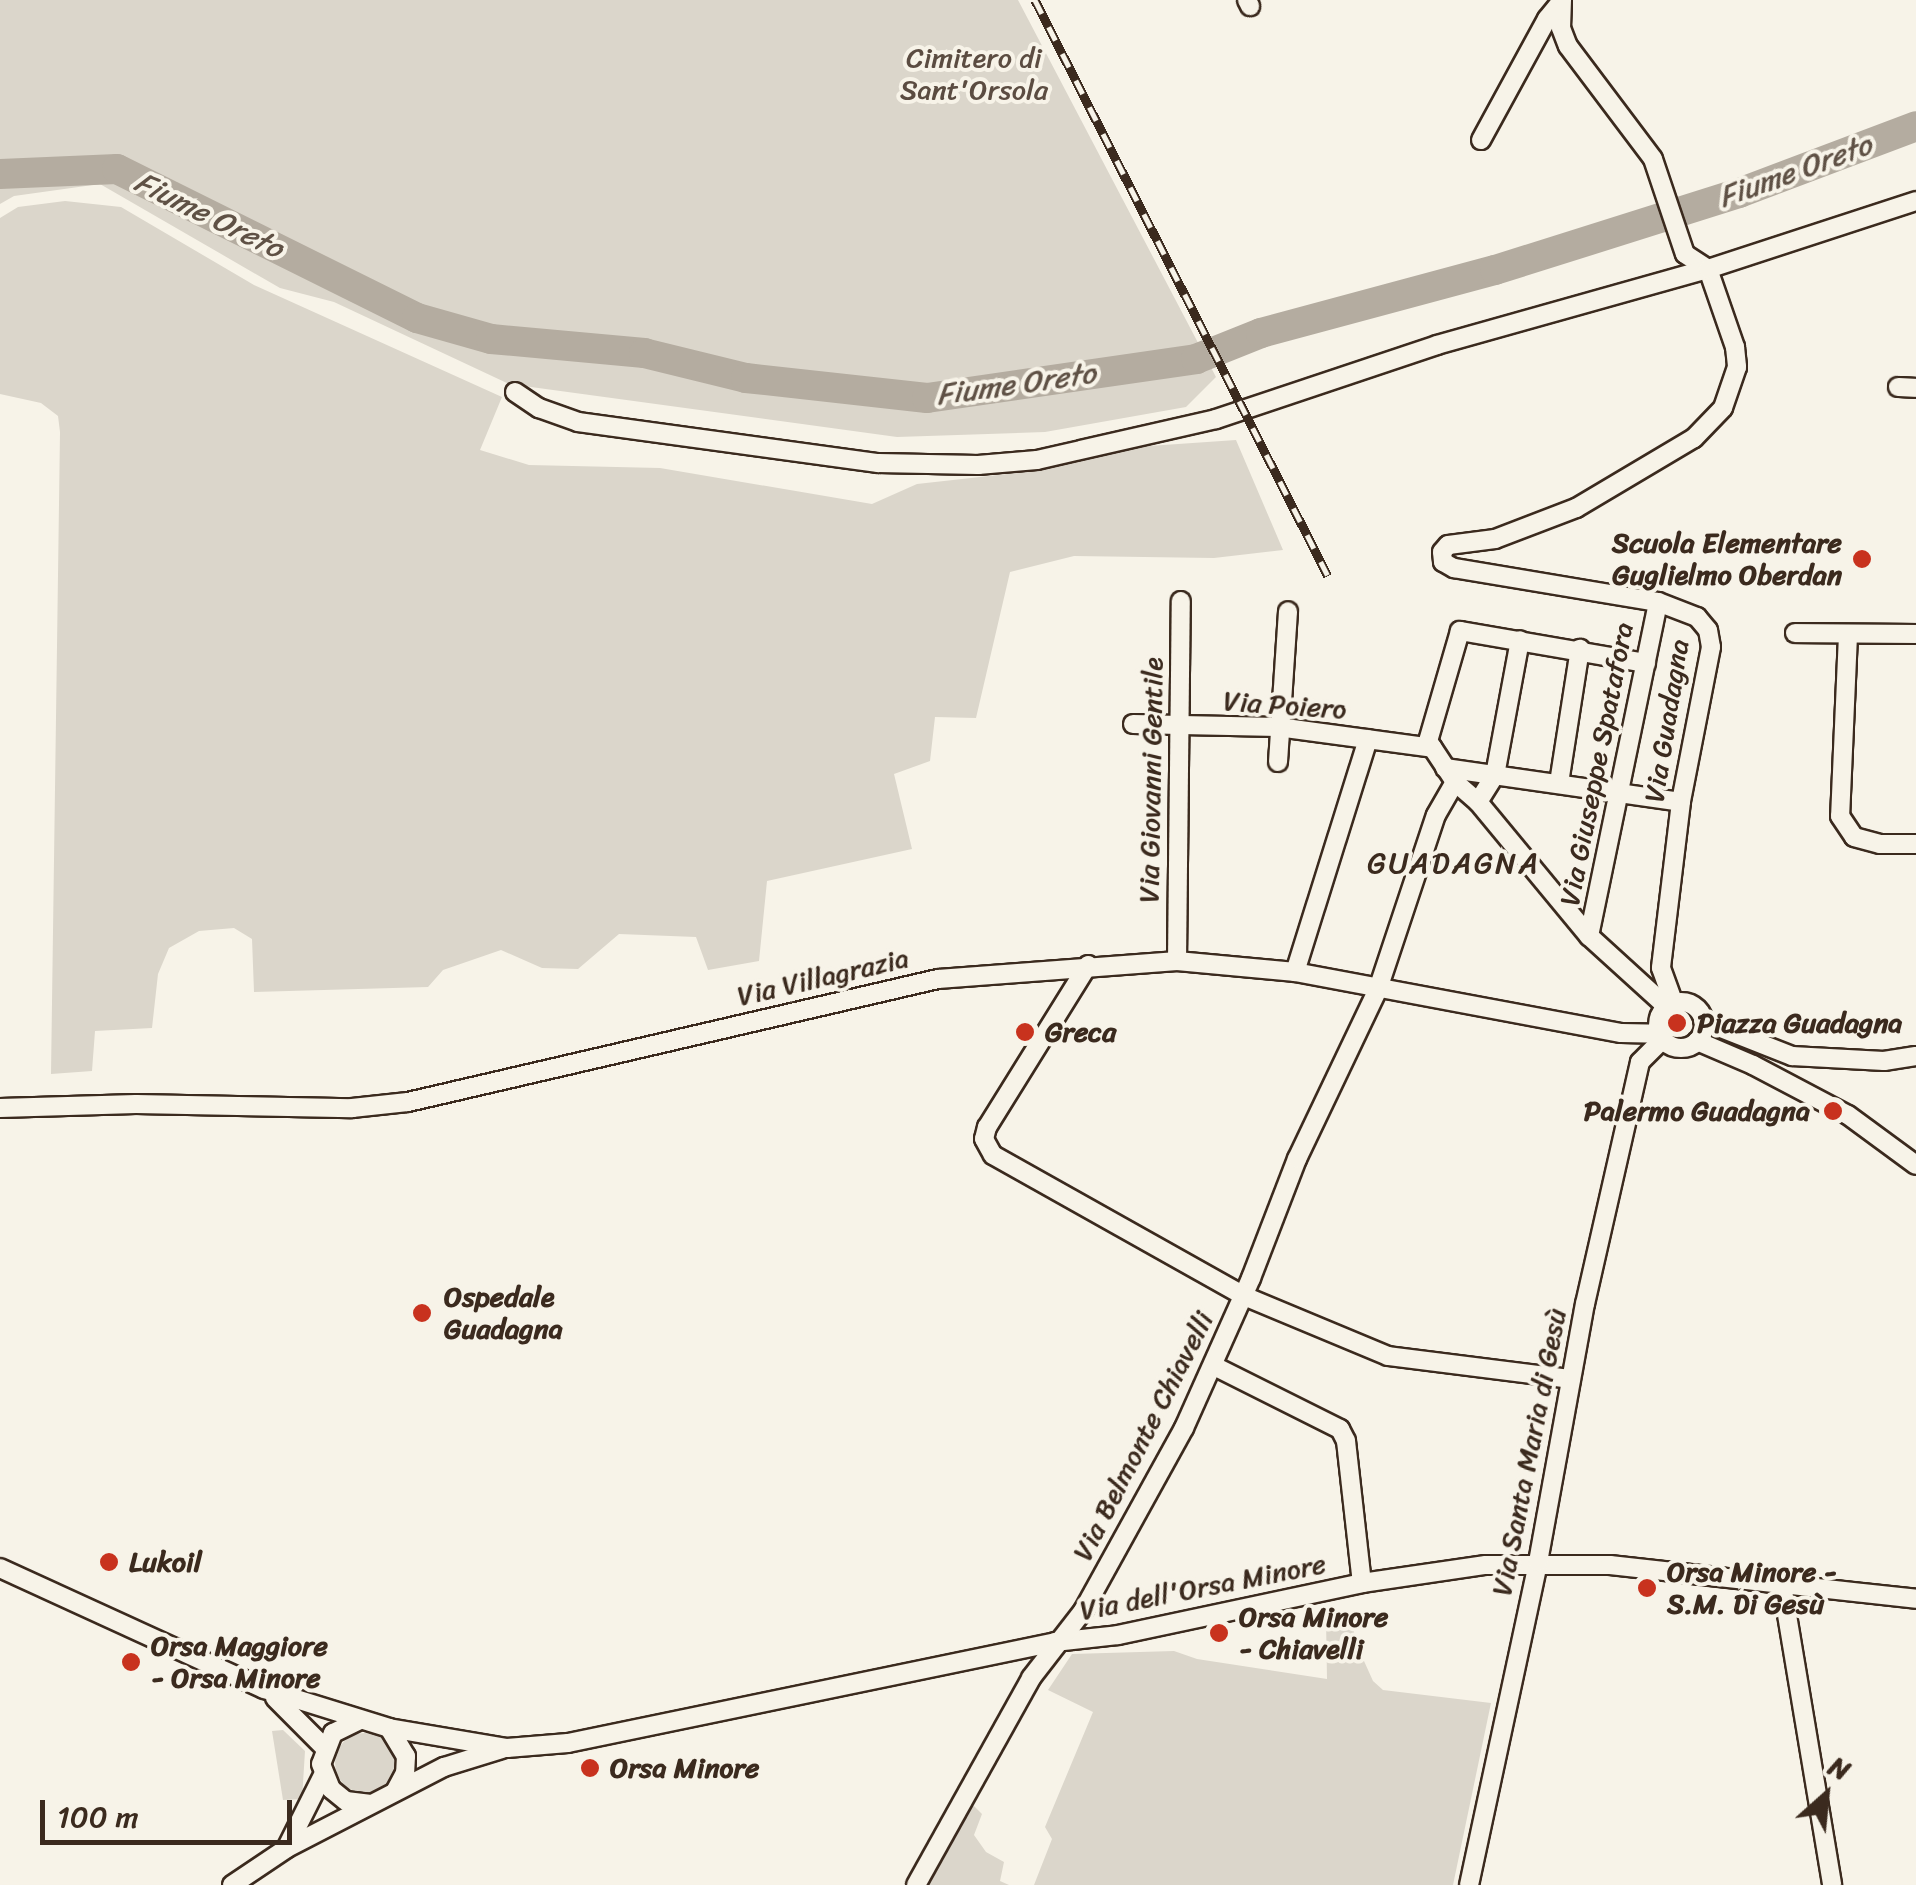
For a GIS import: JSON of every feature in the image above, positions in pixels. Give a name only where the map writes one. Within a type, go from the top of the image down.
[{"type":"street","points":[[1481,140],[1547,20],[1562,1]]},
{"type":"street","points":[[1562,1],[1561,28],[1568,46],[1653,158],[1685,254],[1708,269]]},
{"type":"street","points":[[515,392],[540,408],[578,422],[841,458],[978,465],[1037,460],[1216,418],[1438,345],[1708,269],[1916,201]]},
{"type":"street","name":"Via Guadagna","points":[[1670,1005],[1660,968],[1682,802],[1711,647],[1708,630],[1697,618],[1658,602],[1454,568],[1443,562],[1442,552],[1448,545],[1495,539],[1576,508],[1678,448],[1712,421],[1734,386],[1738,368],[1735,346],[1708,269]]},
{"type":"street","name":"Via Giovanni Gentile","points":[[1177,960],[1181,601]]},
{"type":"street","name":"Via Giuseppe Spatafora","points":[[1590,936],[1658,602]]},
{"type":"street","points":[[1278,762],[1288,611]]},
{"type":"street","points":[[1646,663],[1460,630],[1430,744],[1450,775],[1478,802],[1590,936],[1670,1005],[1689,1004],[1703,1021],[1792,1056],[1884,1062],[1916,1059]]},
{"type":"street","points":[[1794,633],[1916,634]]},
{"type":"street","points":[[1848,634],[1840,816],[1854,836],[1880,844],[1916,844]]},
{"type":"street","points":[[1478,802],[1495,775],[1520,640]]},
{"type":"street","points":[[1559,783],[1580,649]]},
{"type":"street","name":"Via Poiero","points":[[1133,724],[1278,728],[1430,744]]},
{"type":"street","points":[[1295,972],[1368,740]]},
{"type":"street","points":[[1450,775],[1495,775],[1682,802]]},
{"type":"street","name":"Via Belmonte Chiavelli","points":[[916,1885],[1030,1678],[1055,1642],[1083,1612],[1214,1366],[1297,1159],[1378,989],[1450,775]]},
{"type":"street","name":"Via Villagrazia","points":[[0,1108],[136,1104],[352,1108],[408,1102],[938,979],[1177,960],[1295,972],[1620,1034],[1661,1037]]},
{"type":"street","points":[[1088,965],[987,1127],[984,1139],[994,1154],[1244,1296],[1388,1356],[1572,1379]]},
{"type":"street","points":[[1670,1005],[1658,1020],[1661,1037],[1684,1048],[1697,1042],[1753,1064],[1848,1115],[1916,1165]]},
{"type":"street","points":[[1697,1042],[1703,1021]]},
{"type":"street","name":"Via Santa Maria di Gesù","points":[[1468,1885],[1640,1062],[1661,1037]]},
{"type":"street","points":[[1214,1366],[1340,1429],[1346,1441],[1362,1583]]},
{"type":"street","name":"Via dell'Orsa Minore","points":[[508,1748],[568,1743],[1055,1642],[1118,1636],[1362,1583],[1486,1564],[1610,1565],[1916,1600]]},
{"type":"street","points":[[0,1568],[264,1689],[389,1728],[508,1748]]},
{"type":"street","points":[[1782,1585],[1832,1885]]},
{"type":"street","points":[[264,1689],[324,1747]]},
{"type":"street","points":[[360,1720],[343,1725],[324,1747],[324,1775],[331,1789],[346,1801],[369,1804]]},
{"type":"street","points":[[389,1728],[406,1756],[405,1773],[394,1792]]},
{"type":"street","points":[[232,1885],[287,1848],[369,1804],[444,1767],[508,1748]]},
{"type":"street","points":[[287,1848],[324,1775]]},
{"type":"green space","name":"Cimitero di Sant'Orsola","points":[[0,0],[1018,0],[1216,377],[1186,407],[1045,432],[897,437],[509,384],[334,302],[280,288],[100,184],[14,196],[0,204]]},
{"type":"green space","points":[[65,201],[121,207],[254,285],[502,397],[480,450],[529,465],[660,468],[872,504],[917,484],[1007,474],[1149,446],[1236,440],[1283,550],[1214,558],[1074,556],[1010,572],[976,718],[935,717],[930,761],[894,774],[912,849],[767,881],[759,961],[708,970],[696,937],[619,934],[578,969],[542,968],[501,950],[443,970],[428,987],[254,992],[252,939],[234,928],[199,931],[169,948],[158,974],[152,1028],[95,1031],[92,1071],[51,1074],[60,432],[58,416],[41,403],[0,394],[0,218],[18,207]]},
{"type":"green space","points":[[1352,1611],[1355,1641],[1373,1681],[1383,1690],[1491,1703],[1453,1885],[1034,1885],[1052,1839],[1045,1827],[1093,1712],[1048,1690],[1072,1654],[1174,1651],[1197,1659],[1327,1679],[1326,1619]]},
{"type":"green space","points":[[283,1730],[305,1751],[302,1799],[283,1800],[272,1731]]},
{"type":"green space","points":[[365,1733],[386,1742],[395,1763],[386,1784],[365,1793],[344,1784],[335,1763],[344,1742]]},
{"type":"green space","points":[[971,1803],[982,1814],[974,1835],[986,1852],[1004,1862],[1000,1881],[1009,1885],[927,1885]]},
{"type":"waterway","name":"Fiume Oreto","points":[[0,174],[117,169],[417,318],[491,339],[644,353],[746,378],[927,398],[1196,359],[1261,333],[1495,270],[1739,193],[1916,126]]},
{"type":"railway","points":[[1035,0],[1328,576]]},
{"type":"place","name":"Scuola Elementare Guglielmo Oberdan","points":[[1862,559]]},
{"type":"place","name":"Piazza Guadagna","points":[[1677,1023]]},
{"type":"place","name":"Greca","points":[[1025,1032]]},
{"type":"place","name":"Palermo Guadagna","points":[[1833,1111]]},
{"type":"place","name":"Ospedale Guadagna","points":[[422,1313]]},
{"type":"place","name":"Lukoil","points":[[109,1562]]},
{"type":"place","name":"Orsa Minore - S.M. Di Gesù","points":[[1647,1588]]},
{"type":"place","name":"Orsa Minore - Chiavelli","points":[[1219,1633]]},
{"type":"place","name":"Orsa Maggiore - Orsa Minore","points":[[131,1662]]},
{"type":"place","name":"Orsa Minore","points":[[590,1768]]},
{"type":"district","name":"GUADAGNA","points":[[1454,863]]}]
